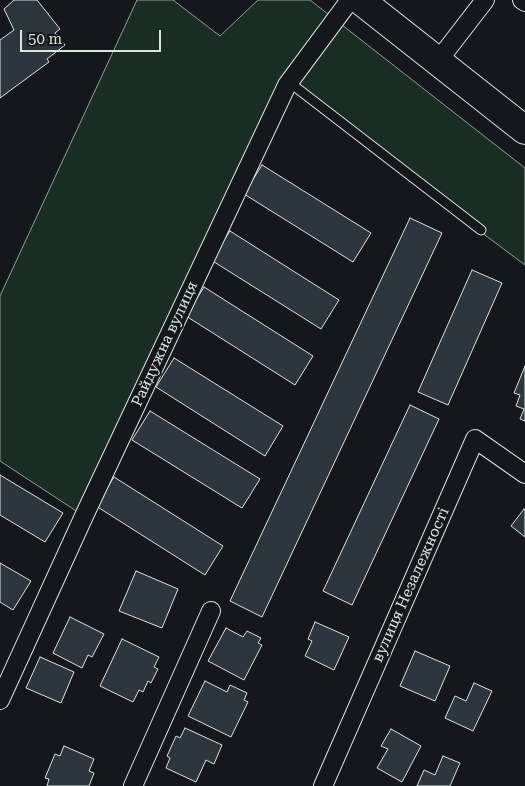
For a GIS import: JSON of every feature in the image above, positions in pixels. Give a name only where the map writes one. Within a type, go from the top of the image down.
[{"type":"highway","points":[[360,0],[525,130]]},
{"type":"street","name":"Райдужна вулиця","points":[[0,700],[289,82],[350,0]]},
{"type":"street","points":[[438,61],[485,0]]},
{"type":"street","name":"вулиця Незалежності","points":[[323,786],[475,439],[525,474]]},
{"type":"street","points":[[133,786],[211,611]]},
{"type":"lane","points":[[289,82],[481,230]]},
{"type":"green space","points":[[137,0],[173,0],[220,36],[258,0],[310,0],[525,168],[525,265],[286,86],[84,516],[0,461],[0,296]]},
{"type":"building","points":[[14,0],[37,0],[60,29],[55,33],[65,45],[47,59],[49,62],[0,98],[0,40],[14,30],[4,9]]},
{"type":"building","points":[[262,165],[371,233],[353,262],[244,194]]},
{"type":"building","points":[[410,218],[442,233],[262,617],[230,601]]},
{"type":"building","points":[[230,231],[339,300],[321,329],[211,260]]},
{"type":"building","points":[[472,270],[502,283],[448,405],[418,392]]},
{"type":"building","points":[[204,287],[313,356],[295,385],[186,316]]},
{"type":"building","points":[[174,358],[283,426],[265,456],[156,387]]},
{"type":"building","points":[[525,366],[525,421],[520,419],[524,409],[516,406],[520,395],[514,393]]},
{"type":"building","points":[[410,405],[439,419],[352,605],[323,591]]},
{"type":"building","points":[[150,411],[260,479],[242,508],[132,440]]},
{"type":"building","points":[[0,475],[63,513],[45,542],[0,515]]},
{"type":"building","points":[[114,477],[223,546],[205,575],[96,506]]},
{"type":"building","points":[[525,510],[525,537],[511,526]]},
{"type":"building","points":[[0,563],[31,581],[13,610],[0,602]]},
{"type":"building","points":[[136,571],[178,589],[162,628],[119,611]]},
{"type":"building","points":[[70,617],[104,634],[92,657],[88,655],[82,668],[53,653]]},
{"type":"building","points":[[315,622],[349,637],[334,670],[305,656],[312,641],[308,639]]},
{"type":"building","points":[[226,628],[243,637],[247,631],[261,638],[258,643],[262,645],[244,680],[208,661]]},
{"type":"building","points":[[122,639],[159,657],[154,667],[158,669],[151,683],[148,681],[143,692],[139,690],[133,702],[100,686]]},
{"type":"building","points":[[415,651],[450,666],[435,701],[400,686]]},
{"type":"building","points":[[40,657],[74,672],[61,703],[26,688]]},
{"type":"building","points":[[205,681],[227,692],[230,685],[247,693],[244,700],[248,702],[231,737],[188,716]]},
{"type":"building","points":[[474,683],[492,691],[473,731],[445,718],[455,696],[466,701]]},
{"type":"building","points":[[185,728],[222,745],[214,764],[206,760],[196,782],[166,768],[170,758],[167,756],[176,736],[180,738]]},
{"type":"building","points":[[391,729],[421,746],[402,782],[377,768],[388,749],[381,746]]},
{"type":"building","points":[[64,746],[94,759],[89,771],[94,773],[89,786],[47,786],[49,779],[45,778],[55,754],[60,756]]},
{"type":"building","points":[[443,756],[460,763],[450,786],[417,786],[424,770],[435,775]]}]
